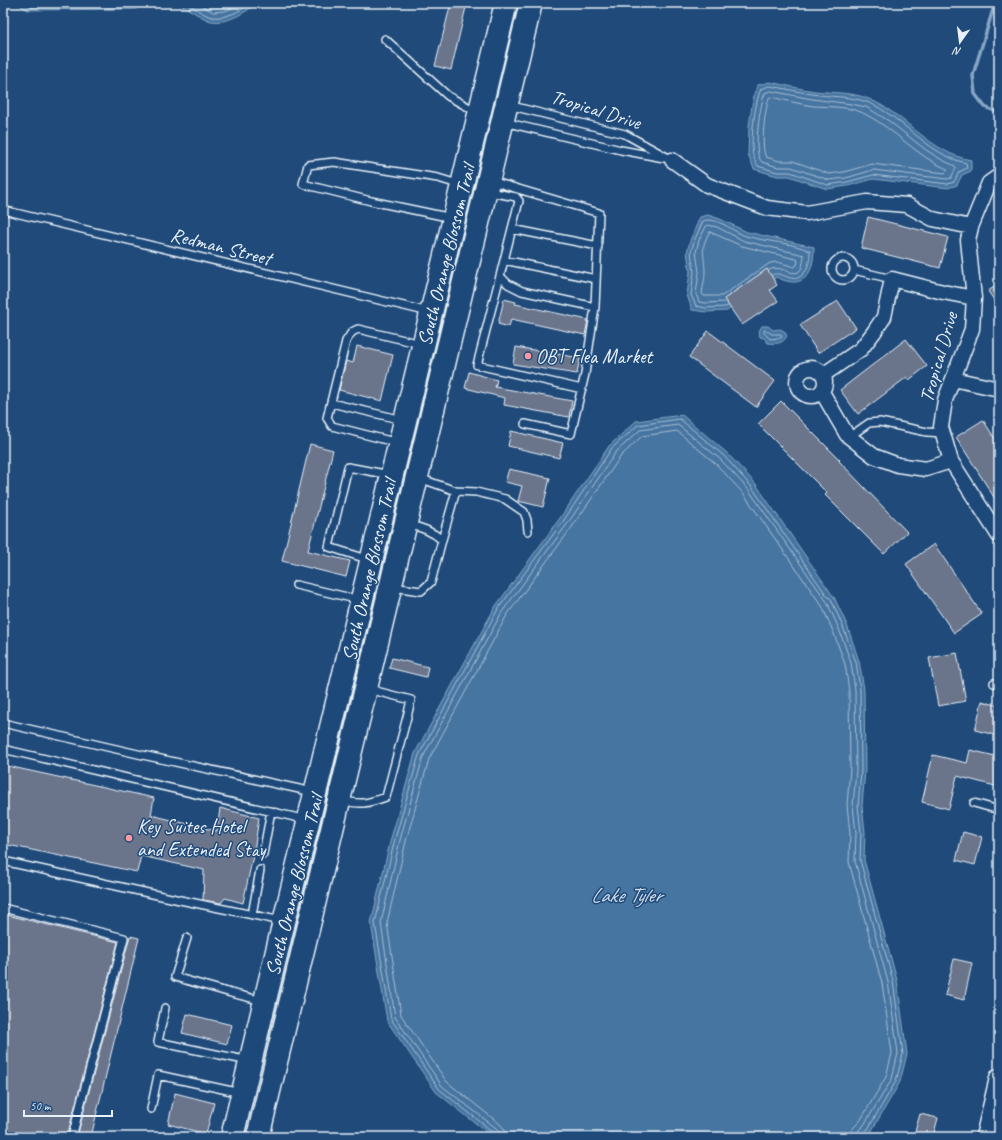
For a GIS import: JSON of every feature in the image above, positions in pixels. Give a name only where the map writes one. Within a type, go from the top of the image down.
[{"type":"main road","name":"South Orange Blossom Trail","points":[[232,1137],[328,745],[506,3]]},
{"type":"main road","name":"South Orange Blossom Trail","points":[[258,1137],[531,3]]},
{"type":"main road","points":[[490,72],[488,99],[493,112],[504,113]]},
{"type":"main road","points":[[431,313],[440,324],[443,337],[444,363]]},
{"type":"main road","points":[[328,745],[327,777],[331,792],[339,800]]},
{"type":"main road","points":[[309,820],[318,832],[321,844],[322,873]]},
{"type":"street","name":"Tropical Drive","points":[[672,160],[707,185],[767,208],[807,213],[867,202],[907,205],[933,219],[971,227],[968,240],[974,298],[972,329],[945,400],[941,427],[951,461],[999,536]]},
{"type":"street","points":[[971,227],[989,183],[999,176]]},
{"type":"street","points":[[823,375],[861,349],[874,332],[884,316],[892,279],[974,298]]},
{"type":"street","points":[[810,368],[816,368],[823,375],[825,383],[822,392],[815,396],[805,396],[798,389],[796,381],[800,372],[810,368]]},
{"type":"street","points":[[953,379],[999,389]]},
{"type":"street","points":[[822,392],[847,435],[874,456],[898,465],[926,469],[951,461]]},
{"type":"street","points":[[985,1137],[999,1078]]},
{"type":"lane","points":[[385,39],[448,96],[480,114]]},
{"type":"lane","name":"Tropical Drive","points":[[504,113],[621,150],[672,160]]},
{"type":"lane","name":"Tropical Drive","points":[[504,113],[624,134],[672,160]]},
{"type":"lane","points":[[454,219],[302,184],[308,166],[334,162],[438,178],[463,185]]},
{"type":"lane","points":[[487,185],[500,184],[600,213],[595,307],[585,374],[571,434],[525,424]]},
{"type":"lane","points":[[487,185],[495,193],[516,197],[519,201],[477,365],[582,389]]},
{"type":"lane","name":"Redman Street","points":[[3,210],[431,313]]},
{"type":"lane","points":[[512,228],[598,246]]},
{"type":"lane","points":[[504,260],[596,279]]},
{"type":"lane","points":[[854,270],[892,279]]},
{"type":"lane","points":[[500,276],[508,284],[522,291],[595,307]]},
{"type":"lane","points":[[400,443],[332,426],[327,418],[346,341],[352,332],[358,329],[423,345]]},
{"type":"lane","points":[[331,403],[405,421]]},
{"type":"lane","points":[[850,437],[869,423],[880,422],[927,432],[943,433]]},
{"type":"lane","points":[[372,560],[329,547],[330,540],[348,467],[392,475]]},
{"type":"lane","points":[[417,478],[456,491],[476,492],[505,499],[524,512],[527,520],[528,531]]},
{"type":"lane","points":[[391,586],[421,591],[431,582],[456,491]]},
{"type":"lane","points":[[406,524],[424,528],[434,533],[442,540]]},
{"type":"lane","points":[[296,585],[362,601]]},
{"type":"lane","points":[[339,800],[368,804],[386,797],[411,700],[366,688]]},
{"type":"lane","points":[[3,723],[138,754],[316,792]]},
{"type":"lane","points":[[3,749],[309,820]]},
{"type":"lane","points":[[974,803],[999,810]]},
{"type":"lane","points":[[263,854],[271,811]]},
{"type":"lane","points":[[3,861],[285,922]]},
{"type":"lane","points":[[252,915],[260,870]]},
{"type":"lane","points":[[3,908],[124,938],[72,1137]]},
{"type":"lane","points":[[187,938],[176,977],[265,1001]]},
{"type":"lane","points":[[165,1008],[158,1042],[251,1061]]},
{"type":"lane","points":[[151,1109],[158,1075],[243,1093]]},
{"type":"water","points":[[16,3],[161,3],[150,4],[135,9],[28,10]]},
{"type":"water","points":[[177,3],[257,3],[236,17],[223,21],[211,21]]},
{"type":"water","points":[[770,82],[815,91],[850,94],[869,99],[895,114],[943,150],[956,156],[971,160],[971,171],[962,175],[957,185],[948,188],[873,179],[848,186],[827,189],[789,176],[777,176],[754,169],[748,154],[749,126],[753,99],[758,85]]},
{"type":"water","points":[[708,215],[747,232],[814,247],[814,257],[809,272],[806,277],[800,281],[794,282],[776,277],[727,311],[706,312],[692,310],[687,295],[690,272],[687,252],[700,217]]},
{"type":"water","points":[[762,326],[768,326],[773,330],[780,329],[784,331],[787,336],[779,343],[768,343],[764,338],[760,337],[759,331]]},
{"type":"water","name":"Lake Tyler","points":[[682,415],[727,453],[755,483],[834,597],[847,625],[859,661],[864,689],[865,770],[862,806],[865,832],[864,860],[897,980],[907,1054],[900,1082],[871,1132],[863,1137],[493,1137],[436,1092],[387,1021],[371,923],[391,838],[415,753],[495,607],[560,518],[609,446],[636,421]]},
{"type":"building","points":[[451,3],[467,3],[451,70],[435,66]]},
{"type":"building","points":[[868,217],[948,237],[940,268],[861,248]]},
{"type":"building","points":[[767,269],[777,285],[770,290],[778,301],[742,325],[724,299]]},
{"type":"building","points":[[999,284],[999,308],[988,291]]},
{"type":"building","points":[[504,299],[516,302],[515,304],[588,320],[585,335],[511,319],[509,327],[498,324]]},
{"type":"building","points":[[838,301],[856,328],[818,353],[800,325]]},
{"type":"building","points":[[708,331],[775,381],[756,407],[689,357]]},
{"type":"building","points":[[906,339],[927,366],[909,380],[907,377],[858,414],[840,390]]},
{"type":"building","points":[[357,346],[393,355],[382,401],[339,390],[346,361],[353,363]]},
{"type":"building","points":[[516,347],[580,358],[577,374],[513,364]]},
{"type":"building","points":[[469,372],[497,380],[495,387],[572,401],[569,417],[504,405],[505,398],[465,388]]},
{"type":"building","points":[[781,401],[840,460],[839,461],[907,532],[884,554],[825,495],[827,493],[758,424]]},
{"type":"building","points":[[983,420],[999,445],[999,505],[956,437]]},
{"type":"building","points":[[511,431],[563,443],[559,458],[508,446]]},
{"type":"building","points":[[310,444],[333,450],[308,551],[350,561],[346,577],[282,561]]},
{"type":"building","points":[[509,469],[550,478],[543,507],[518,501],[522,486],[505,482]]},
{"type":"building","points":[[934,544],[982,614],[954,633],[906,564]]},
{"type":"building","points":[[957,653],[966,701],[938,706],[929,658]]},
{"type":"building","points":[[392,658],[428,667],[426,677],[389,668]]},
{"type":"building","points":[[982,701],[999,706],[999,736],[975,730]]},
{"type":"building","points":[[970,750],[999,757],[999,787],[957,776],[949,809],[922,802],[933,755],[967,763]]},
{"type":"building","name":"Key Suites Hotel and Extended Stay","points":[[3,765],[154,798],[151,815],[217,831],[220,808],[259,818],[243,903],[225,898],[221,903],[203,900],[204,870],[141,856],[137,872],[3,844]]},
{"type":"building","points":[[963,832],[982,837],[975,865],[956,860]]},
{"type":"building","points":[[3,914],[118,942],[67,1137],[3,1137],[3,1115],[7,1098],[3,1097],[3,1003],[7,987],[3,986]]},
{"type":"building","points":[[130,936],[139,938],[91,1137],[77,1137]]},
{"type":"building","points":[[954,959],[972,963],[964,1000],[945,995]]},
{"type":"building","points":[[187,1014],[232,1025],[227,1044],[182,1033]]},
{"type":"building","points":[[175,1093],[214,1103],[206,1134],[168,1124]]},
{"type":"building","points":[[920,1114],[938,1118],[933,1137],[920,1137],[914,1135]]},
{"type":"waterway","points":[[995,3],[973,75],[975,94],[985,107],[999,113]]},
{"type":"place","name":"OBT Flea Market","points":[[528,356]]},
{"type":"place","name":"Key Suites Hotel and Extended Stay","points":[[129,838]]}]
